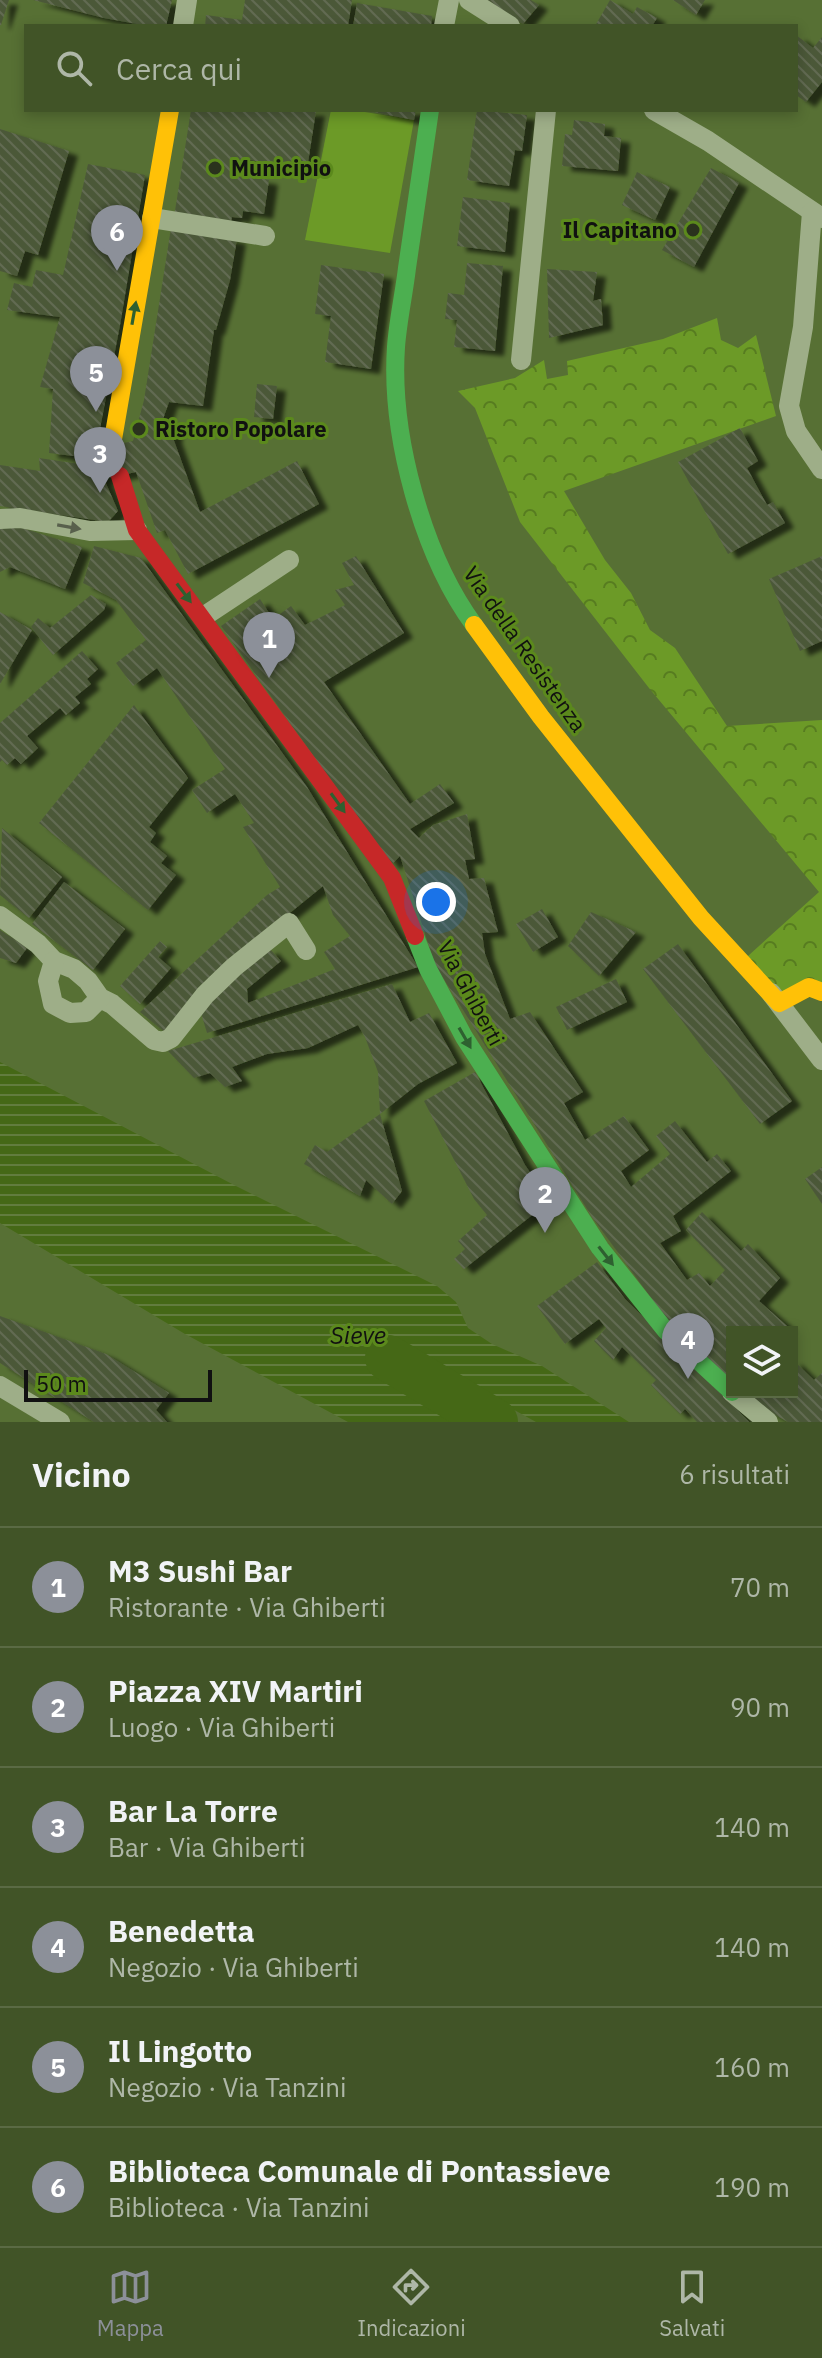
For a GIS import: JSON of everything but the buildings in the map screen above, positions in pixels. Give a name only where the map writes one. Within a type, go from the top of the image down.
[{"type":"street","points":[[183,24],[187,0]]},
{"type":"street","points":[[444,24],[449,0]]},
{"type":"street","points":[[469,0],[507,24]]},
{"type":"street","points":[[112,445],[170,112]]},
{"type":"street","name":"Via della Resistenza","points":[[430,112],[396,348],[398,412],[403,443],[417,504],[438,565],[460,606],[541,717],[701,918],[770,993]]},
{"type":"street","points":[[521,360],[546,112]]},
{"type":"street","points":[[657,112],[708,141],[817,215],[789,406],[796,431],[822,469]]},
{"type":"street","points":[[152,218],[265,236]]},
{"type":"street","name":"Via Ghiberti","points":[[120,476],[137,530],[392,878],[428,969],[464,1037],[600,1248],[666,1331],[726,1386]]},
{"type":"street","points":[[1,518],[20,518],[90,531],[137,530]]},
{"type":"street","points":[[203,617],[289,560]]},
{"type":"street","points":[[0,916],[38,944],[54,961],[81,975],[100,998],[112,1004],[154,1040],[163,1042],[171,1038],[205,995],[234,967],[289,923],[306,950]]},
{"type":"street","points":[[54,961],[48,981],[53,1004],[70,1013],[86,1012],[100,998]]},
{"type":"street","points":[[770,993],[779,1003],[809,987],[822,992]]},
{"type":"street","points":[[770,993],[822,1060]]},
{"type":"street","points":[[0,1386],[60,1422]]},
{"type":"street","name":"Via Ghiberti","points":[[739,1398],[768,1422]]},
{"type":"green space","points":[[331,112],[365,112],[414,120],[390,253],[305,240]]},
{"type":"green space","points":[[717,318],[721,340],[738,348],[756,335],[776,416],[564,491],[605,560],[631,593],[650,630],[675,648],[727,726],[822,720],[822,985],[774,998],[738,965],[819,892],[649,688],[520,522],[475,408],[458,391],[515,378],[544,360],[547,379],[568,375],[567,361],[663,339]]},
{"type":"water","name":"Sieve","points":[[0,1062],[234,1185],[437,1286],[456,1302],[468,1328],[492,1344],[542,1366],[629,1422],[536,1422],[507,1406],[444,1387],[445,1407],[464,1422],[348,1422],[185,1334],[0,1223]]},
{"type":"waterway","name":"Sieve","points":[[388,1358],[495,1422]]},
{"type":"traffic: fast","points":[[430,112],[397,337],[395,381],[398,417],[413,492],[425,529],[455,596],[474,625]]},
{"type":"traffic: fast","points":[[415,936],[428,969],[464,1037],[600,1248],[666,1331],[726,1386]]},
{"type":"traffic: slow","points":[[112,445],[170,112]]},
{"type":"traffic: slow","points":[[474,625],[541,717],[701,918],[779,1003],[809,987],[822,992]]},
{"type":"traffic: jam","points":[[120,476],[137,530],[392,878],[415,936]]},
{"type":"place","name":"Municipio","points":[[215,168]]},
{"type":"place","name":"Il Capitano","points":[[693,230]]},
{"type":"place","name":"Biblioteca Comunale di Pontassieve","points":[[117,271]]},
{"type":"place","name":"Il Lingotto","points":[[96,412]]},
{"type":"place","name":"Ristoro Popolare","points":[[139,429]]},
{"type":"place","name":"Bar La Torre","points":[[100,493]]},
{"type":"place","name":"M3 Sushi Bar","points":[[269,678]]},
{"type":"place","name":"Piazza XIV Martiri","points":[[545,1233]]},
{"type":"place","name":"Benedetta","points":[[688,1379]]}]
